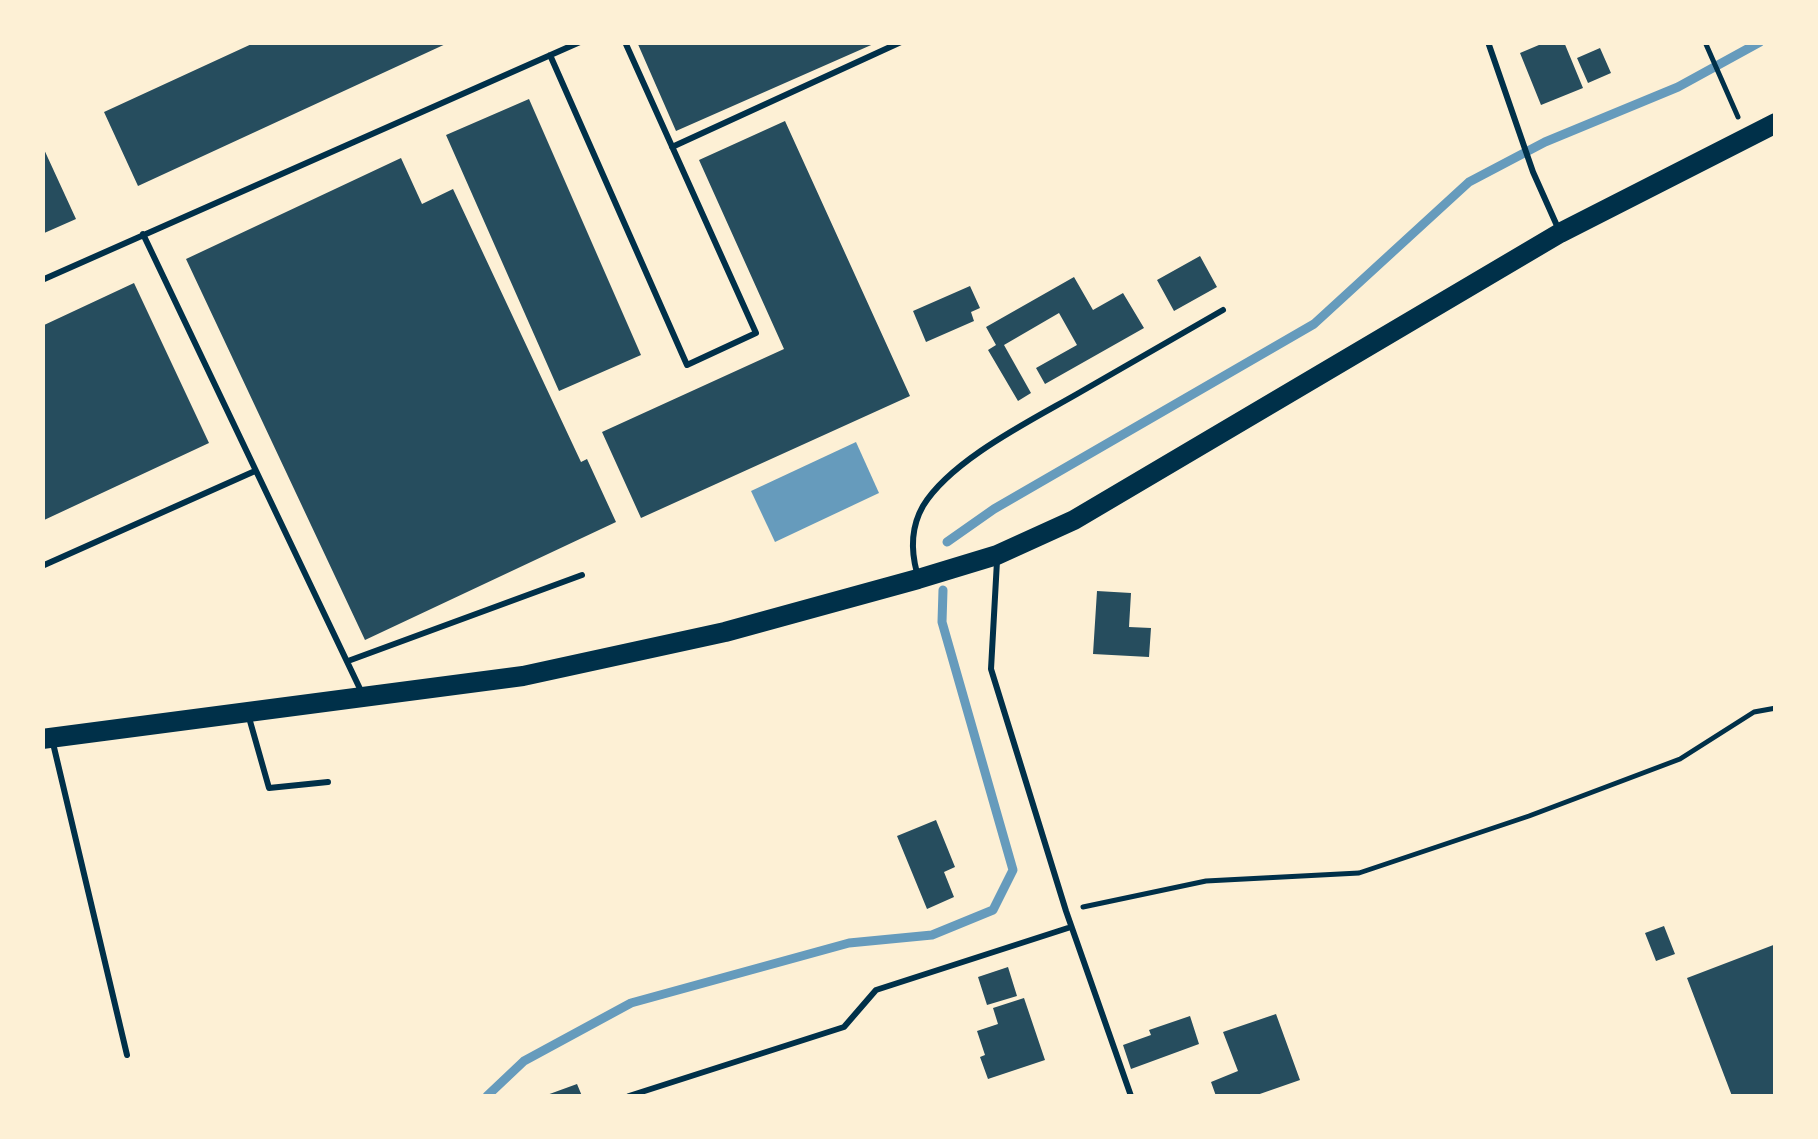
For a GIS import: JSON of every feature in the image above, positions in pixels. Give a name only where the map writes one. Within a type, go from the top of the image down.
[{"type":"main road","points":[[47,738],[523,676],[726,632],[997,555],[1091,510],[1560,232],[1776,123]]},
{"type":"lane","points":[[42,280],[580,42]]},
{"type":"lane","points":[[550,56],[686,365],[756,333],[624,42]]},
{"type":"lane","points":[[672,147],[902,42]]},
{"type":"lane","points":[[1488,42],[1534,172],[1560,232]]},
{"type":"lane","points":[[143,234],[365,699]]},
{"type":"lane","points":[[918,579],[912,553],[915,527],[922,507],[937,489],[991,444],[1224,310]]},
{"type":"lane","points":[[42,566],[256,471]]},
{"type":"lane","points":[[997,555],[991,669],[1066,911],[1131,1096]]},
{"type":"lane","points":[[348,662],[582,575]]},
{"type":"lane","points":[[247,713],[269,788],[328,782]]},
{"type":"lane","points":[[47,738],[127,1055]]},
{"type":"lane","points":[[629,1096],[844,1028],[876,990],[1072,927]]},
{"type":"path","points":[[1706,45],[1739,120]]},
{"type":"path","points":[[1066,911],[1206,881],[1358,873],[1529,816],[1680,759],[1754,712],[1776,708]]},
{"type":"water","points":[[856,442],[879,493],[775,542],[751,491]]},
{"type":"building","points":[[256,42],[450,42],[138,186],[104,112]]},
{"type":"building","points":[[637,42],[878,42],[676,131]]},
{"type":"building","points":[[1546,42],[1564,42],[1583,88],[1541,105],[1520,53]]},
{"type":"building","points":[[1600,48],[1611,73],[1588,83],[1577,58]]},
{"type":"building","points":[[529,99],[641,355],[559,391],[446,135]]},
{"type":"building","points":[[785,121],[910,396],[641,518],[602,432],[784,349],[699,160]]},
{"type":"building","points":[[42,145],[76,219],[42,234]]},
{"type":"building","points":[[401,158],[422,204],[453,189],[581,462],[587,459],[616,522],[365,640],[186,259]]},
{"type":"building","points":[[1200,256],[1217,287],[1174,311],[1157,280]]},
{"type":"building","points":[[1074,277],[1093,310],[1123,293],[1144,328],[1045,384],[1036,368],[1077,345],[1059,313],[1004,345],[1031,393],[1018,401],[988,350],[996,345],[986,327]]},
{"type":"building","points":[[134,283],[209,443],[42,521],[42,326]]},
{"type":"building","points":[[970,286],[980,308],[971,312],[974,321],[926,342],[913,311]]},
{"type":"building","points":[[1097,591],[1131,593],[1129,627],[1151,628],[1149,657],[1093,654]]},
{"type":"building","points":[[936,820],[955,867],[944,872],[954,897],[927,909],[897,836]]},
{"type":"building","points":[[1664,926],[1675,954],[1656,961],[1645,933]]},
{"type":"building","points":[[1776,944],[1776,1096],[1732,1096],[1687,978]]},
{"type":"building","points":[[1008,967],[1017,996],[987,1005],[978,977]]},
{"type":"building","points":[[1024,998],[1045,1060],[988,1079],[977,1031],[998,1024],[993,1008]]},
{"type":"building","points":[[1276,1014],[1300,1080],[1254,1096],[1216,1096],[1211,1082],[1238,1071],[1223,1032]]},
{"type":"building","points":[[1190,1016],[1199,1044],[1131,1069],[1123,1045],[1151,1035],[1149,1030]]},
{"type":"building","points":[[577,1084],[582,1096],[544,1096]]},
{"type":"waterway","points":[[947,542],[994,509],[1314,324],[1469,182],[1545,142],[1678,87],[1760,42]]},
{"type":"waterway","points":[[487,1096],[524,1061],[631,1003],[849,943],[932,935],[993,910],[1013,870],[942,622],[943,590]]}]
